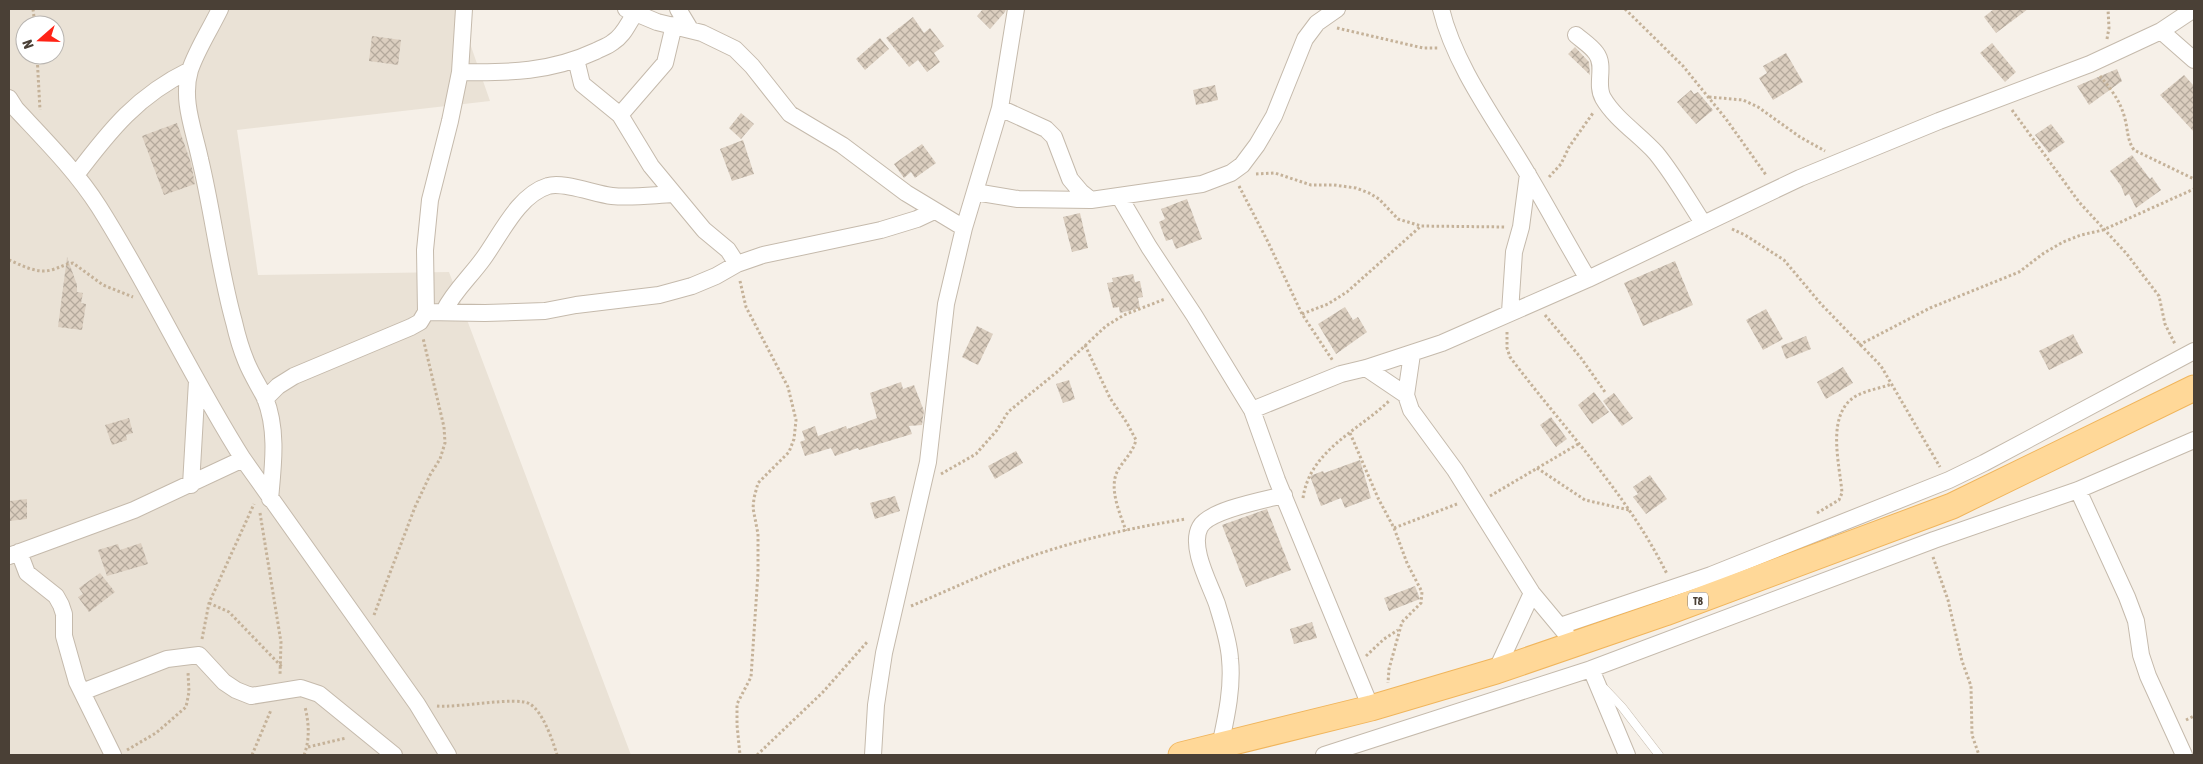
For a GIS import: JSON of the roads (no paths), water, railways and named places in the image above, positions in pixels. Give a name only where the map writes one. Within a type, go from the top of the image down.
[{"type":"main road","name":"T8","points":[[1181,755],[1379,706],[1496,671],[1567,635],[1737,587],[1952,506],[2194,388]]},
{"type":"street","points":[[220,9],[190,70],[187,93],[188,112],[201,160],[221,269],[234,322],[246,362],[265,399],[273,435],[274,463],[262,492]]},
{"type":"street","points":[[423,317],[425,250],[430,200],[460,72],[464,9]]},
{"type":"street","points":[[620,115],[665,62],[682,27],[678,9]]},
{"type":"street","points":[[873,755],[876,705],[884,654],[895,613],[923,484],[935,414],[946,304],[964,228],[1000,108],[1016,9]]},
{"type":"street","points":[[975,192],[1018,199],[1091,200],[1202,184],[1232,174],[1242,165],[1257,145],[1274,116],[1305,39],[1317,23],[1336,9]]},
{"type":"street","points":[[1442,9],[1445,26],[1481,99],[1528,174],[1588,279]]},
{"type":"street","points":[[1252,410],[1342,374],[1412,354],[1442,343],[1588,279],[1776,189],[1843,160],[1938,121],[2090,64],[2161,31],[2194,9]]},
{"type":"street","points":[[460,72],[512,73],[542,69],[576,59],[614,42],[623,33],[633,10],[657,22],[682,27],[735,49],[752,66],[790,114],[842,145],[886,179],[934,211],[964,228]]},
{"type":"street","points":[[2161,31],[2194,60]]},
{"type":"street","points":[[1576,35],[1597,54],[1600,60],[1600,88],[1602,97],[1611,110],[1655,153],[1707,222]]},
{"type":"street","points":[[576,59],[582,84],[620,115],[651,166],[704,230],[728,250],[737,264]]},
{"type":"street","points":[[76,175],[103,140],[148,95],[165,82],[190,70]]},
{"type":"street","points":[[9,98],[16,109],[76,175],[98,206],[262,492],[367,632],[418,704],[448,755]]},
{"type":"street","points":[[1000,108],[1046,129],[1056,143],[1070,178],[1081,192],[1091,200]]},
{"type":"street","points":[[1510,312],[1514,252],[1528,174]]},
{"type":"street","points":[[444,311],[451,297],[484,258],[508,221],[525,202],[549,185],[612,196],[673,194]]},
{"type":"street","points":[[1119,196],[1252,410],[1284,495],[1355,666],[1379,706]]},
{"type":"street","points":[[265,399],[278,386],[294,376],[423,317],[444,311],[485,313],[545,312],[576,305],[633,299],[692,286],[716,276],[737,264],[763,255],[881,230],[934,211]]},
{"type":"street","points":[[1366,368],[1403,393],[1411,410],[1475,501],[1532,593],[1567,635],[1674,588],[1949,480],[2194,351]]},
{"type":"street","points":[[1403,393],[1412,354]]},
{"type":"street","points":[[191,485],[197,380]]},
{"type":"street","points":[[1324,755],[1593,674],[1928,542],[2078,490],[2194,440]]},
{"type":"street","points":[[119,753],[77,682],[64,636],[64,614],[61,605],[56,596],[27,573],[14,554],[134,510],[191,485],[243,459]]},
{"type":"street","points":[[2078,490],[2128,597],[2136,621],[2141,655],[2148,676],[2184,755]]},
{"type":"street","points":[[1220,746],[1230,680],[1230,658],[1217,604],[1198,554],[1196,536],[1200,525],[1214,515],[1284,495]]},
{"type":"street","points":[[1496,671],[1532,593]]},
{"type":"street","points":[[82,692],[167,659],[193,655],[224,682],[236,690],[251,696],[301,688],[319,694],[394,755]]},
{"type":"street","points":[[1593,674],[1627,755]]},
{"type":"lane","points":[[1593,674],[1622,707],[1659,755]]}]
